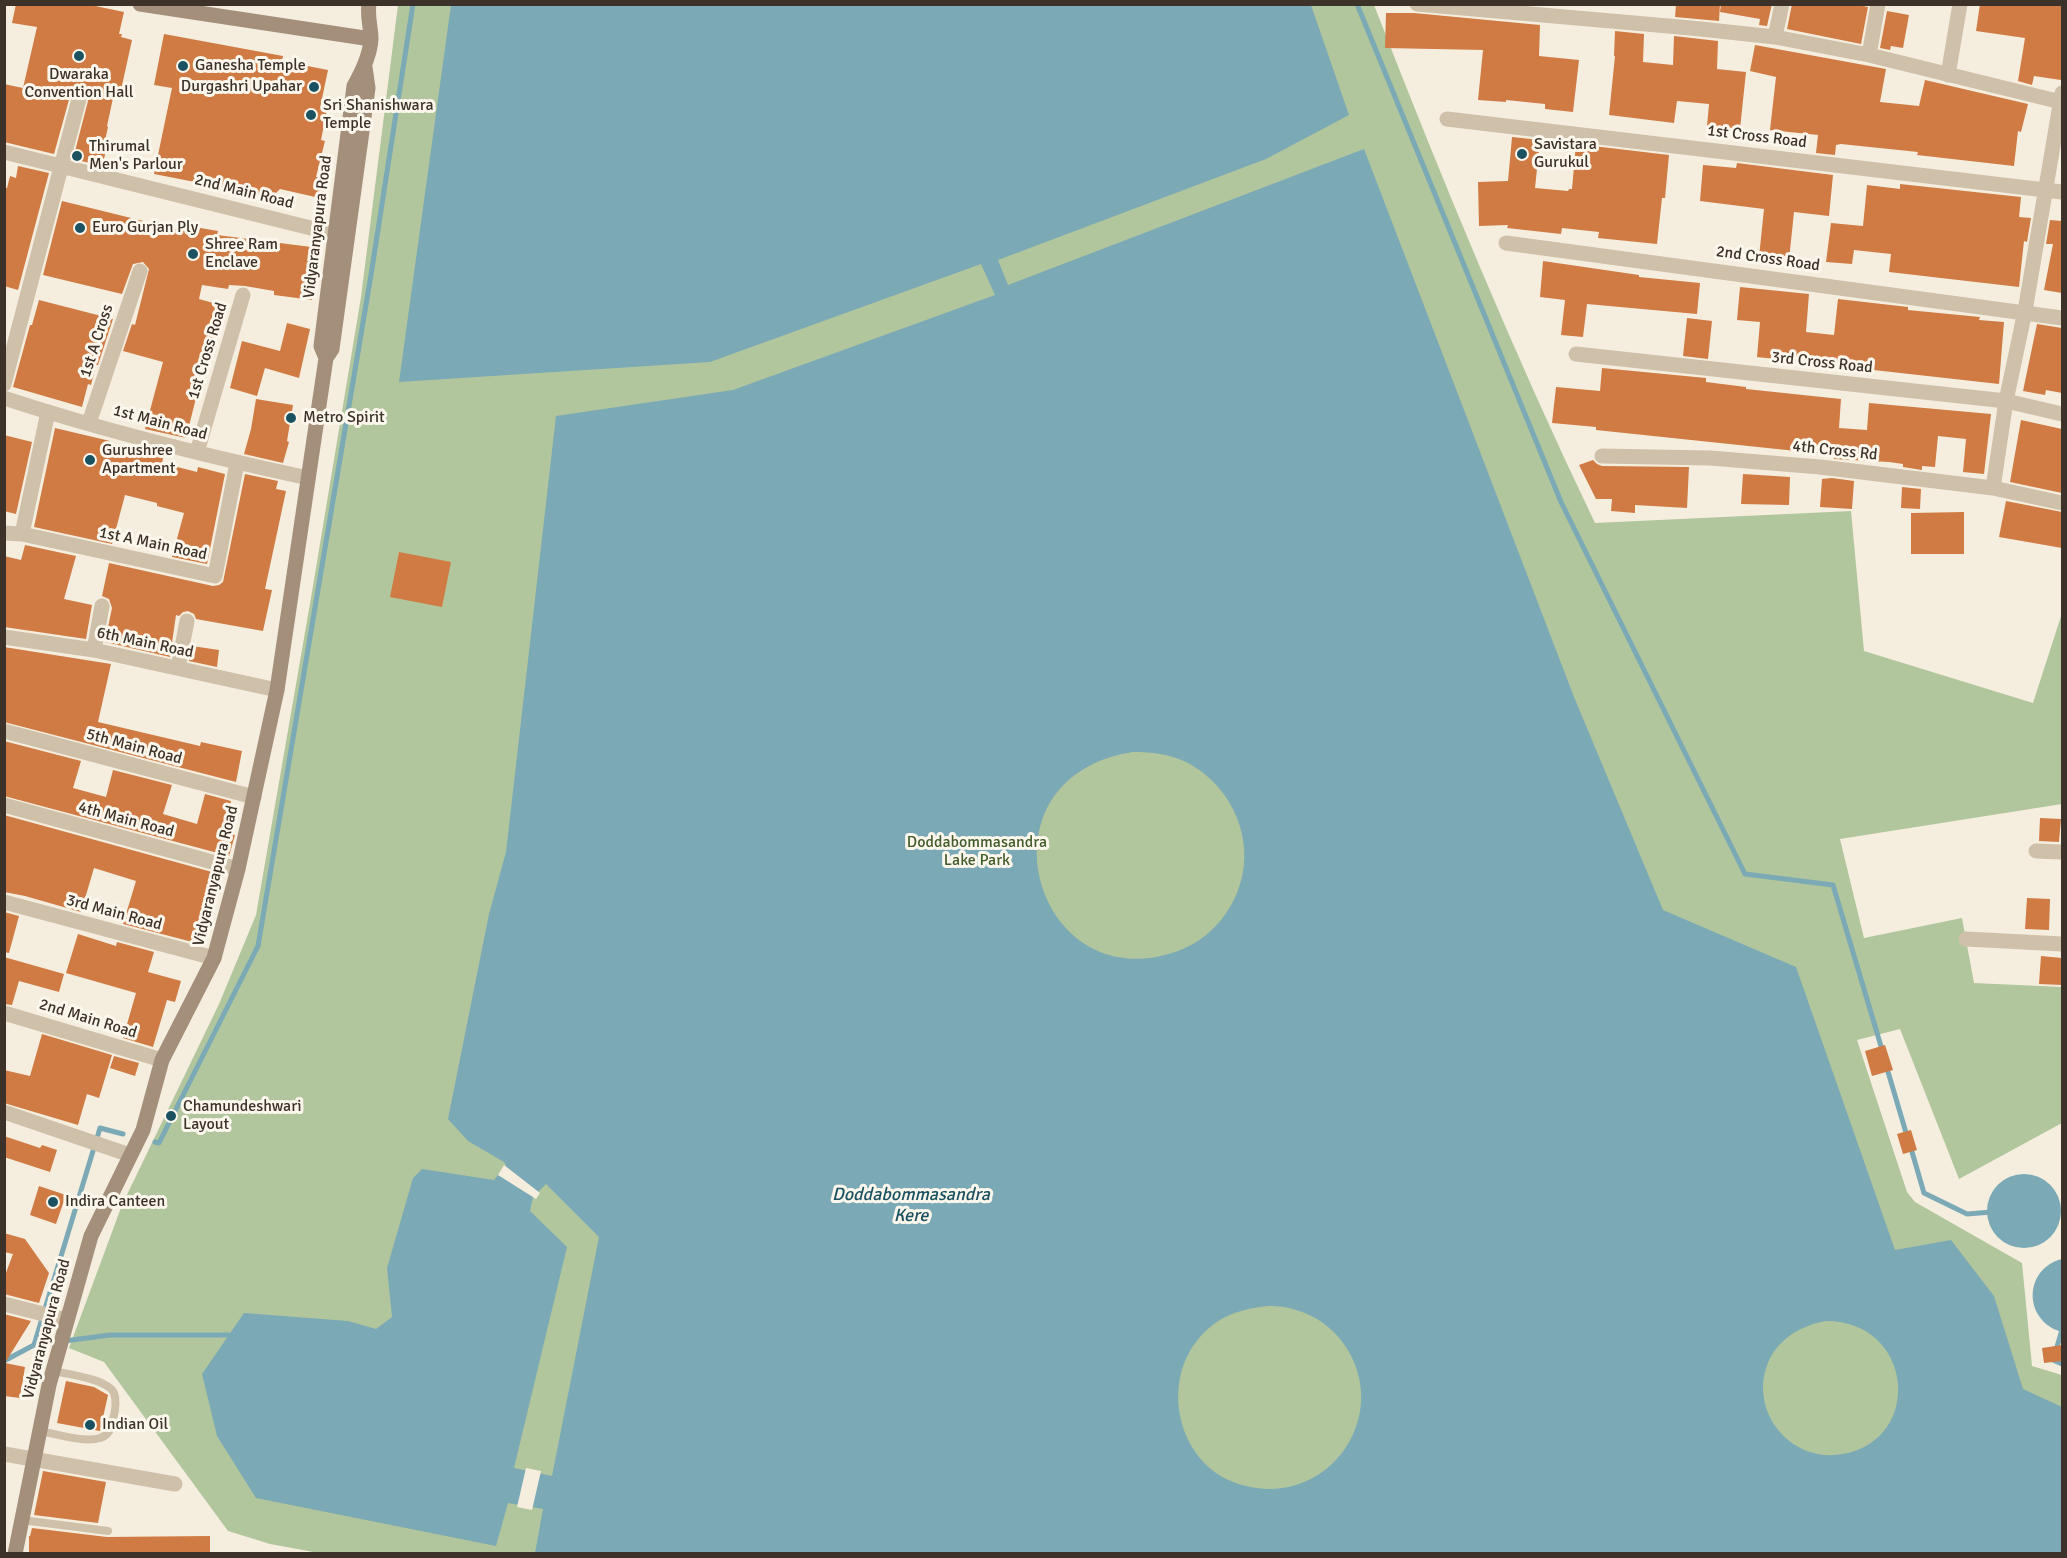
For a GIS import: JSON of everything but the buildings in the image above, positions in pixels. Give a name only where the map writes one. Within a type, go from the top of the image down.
[{"type":"main road","points":[[140,4],[371,39],[368,10]]},
{"type":"main road","points":[[174,10],[189,4]]},
{"type":"main road","points":[[368,10],[376,21],[379,4]]},
{"type":"main road","name":"Vidyaranyapura Road","points":[[326,358],[321,346],[354,86],[365,67],[371,39]]},
{"type":"main road","name":"Vidyaranyapura Road","points":[[15,1554],[53,1371],[91,1236],[143,1130],[162,1060],[214,958],[238,869],[277,690],[326,358],[332,349],[368,88],[365,67]]},
{"type":"street","points":[[1417,4],[1522,9],[1609,21],[1776,37],[1869,55],[1948,75],[2062,97],[2025,311],[2006,401],[1993,488]]},
{"type":"street","points":[[1609,21],[1611,4]]},
{"type":"street","points":[[1776,37],[1782,4]]},
{"type":"street","points":[[1869,55],[1878,4]]},
{"type":"street","points":[[1948,75],[1960,4]]},
{"type":"street","points":[[4,384],[79,99]]},
{"type":"street","name":"1st Cross Road","points":[[1447,118],[2062,192]]},
{"type":"street","name":"2nd Main Road","points":[[4,152],[335,234]]},
{"type":"street","name":"2nd Cross Road","points":[[1506,243],[2025,311],[2062,318]]},
{"type":"street","name":"1st A Cross","points":[[89,423],[140,271]]},
{"type":"street","name":"1st Cross Road","points":[[197,452],[243,295]]},
{"type":"street","name":"3rd Cross Road","points":[[1576,354],[2006,401],[2062,414]]},
{"type":"street","name":"1st Main Road","points":[[4,398],[237,463],[308,478]]},
{"type":"street","points":[[22,534],[48,412]]},
{"type":"street","name":"4th Cross Rd","points":[[1602,456],[1710,458],[1820,467],[1993,488],[2062,502]]},
{"type":"street","name":"1st A Main Road","points":[[4,532],[215,576],[237,463]]},
{"type":"street","points":[[94,650],[102,606]]},
{"type":"street","points":[[178,668],[187,621]]},
{"type":"street","name":"6th Main Road","points":[[4,637],[94,650],[277,690]]},
{"type":"street","name":"5th Main Road","points":[[4,731],[254,797]]},
{"type":"street","name":"4th Main Road","points":[[4,805],[238,869]]},
{"type":"street","points":[[2036,851],[2062,852]]},
{"type":"street","name":"3rd Main Road","points":[[4,902],[214,958]]},
{"type":"street","points":[[1966,939],[2062,944]]},
{"type":"street","name":"2nd Main Road","points":[[4,1013],[162,1060]]},
{"type":"street","points":[[4,1112],[130,1155]]},
{"type":"street","points":[[4,1304],[67,1320]]},
{"type":"street","points":[[4,1454],[175,1484]]},
{"type":"lane","points":[[40,1431],[88,1440],[101,1438],[108,1434],[112,1426],[115,1396],[109,1387],[85,1378],[53,1371]]},
{"type":"lane","points":[[22,1520],[108,1531]]},
{"type":"green space","name":"Doddabommasandra Kere","points":[[398,5],[1374,5],[1480,266],[1595,523],[1851,511],[1864,651],[2033,703],[2062,613],[2062,804],[1840,839],[1864,938],[1962,918],[1974,983],[2062,987],[2062,1123],[1959,1179],[1900,1029],[1857,1040],[1907,1192],[1915,1202],[2022,1263],[2032,1366],[2062,1375],[2062,1553],[319,1553],[270,1544],[228,1531],[104,1362],[69,1348],[122,1205],[219,1004],[256,915],[361,297]]},
{"type":"water","name":"Doddabommasandra Kere","points":[[451,5],[1311,5],[1349,115],[1266,159],[998,260],[1008,285],[1364,149],[1574,697],[1663,910],[1796,967],[1895,1250],[1951,1240],[1994,1296],[2023,1389],[2062,1407],[2062,1553],[535,1553],[543,1509],[508,1503],[496,1546],[256,1498],[217,1436],[202,1374],[244,1313],[348,1321],[376,1329],[392,1317],[387,1268],[413,1178],[422,1169],[494,1180],[506,1165],[468,1141],[448,1119],[489,914],[506,852],[556,416],[733,390],[995,295],[981,264],[710,362],[399,382]],"holes":[[[1133,752],[1167,755],[1180,759],[1203,772],[1228,801],[1237,818],[1242,836],[1243,874],[1232,904],[1203,938],[1172,953],[1124,958],[1085,944],[1056,915],[1040,878],[1038,838],[1052,800],[1083,770]],[[546,1184],[599,1237],[552,1476],[514,1468],[567,1247],[530,1211],[533,1197]],[[1276,1306],[1295,1310],[1317,1319],[1332,1330],[1344,1344],[1359,1377],[1360,1414],[1354,1432],[1344,1450],[1323,1472],[1296,1485],[1265,1489],[1246,1486],[1222,1477],[1203,1461],[1189,1441],[1181,1418],[1178,1394],[1182,1370],[1192,1347],[1216,1323],[1245,1310]],[[1826,1321],[1855,1326],[1877,1340],[1891,1359],[1898,1382],[1896,1406],[1887,1427],[1869,1444],[1843,1454],[1818,1454],[1795,1445],[1776,1427],[1765,1404],[1763,1387],[1765,1374],[1774,1351],[1791,1335],[1813,1324]]]},
{"type":"water","points":[[2017,1174],[2031,1174],[2045,1180],[2055,1190],[2061,1204],[2059,1225],[2045,1242],[2031,1248],[2017,1248],[2003,1242],[1993,1232],[1987,1218],[1987,1204],[1993,1190],[2003,1180]]},
{"type":"water","points":[[2062,1259],[2062,1332],[2049,1326],[2040,1317],[2033,1295],[2040,1273],[2049,1265]]},
{"type":"pier","points":[[504,1165],[540,1193],[536,1199],[498,1175]]},
{"type":"pier","points":[[526,1468],[541,1471],[532,1510],[517,1507]]},
{"type":"waterway","points":[[155,1142],[159,1143],[258,946],[371,275],[413,4]]},
{"type":"waterway","points":[[1357,4],[1561,502],[1745,874],[1833,885],[1883,1053]]},
{"type":"waterway","points":[[1886,1065],[1907,1136]]},
{"type":"waterway","points":[[4,1361],[34,1345],[100,1128],[123,1134]]},
{"type":"waterway","points":[[1910,1145],[1924,1193],[1967,1214],[1992,1212]]},
{"type":"waterway","points":[[2062,1330],[2053,1360],[2062,1364]]},
{"type":"waterway","points":[[34,1345],[110,1335],[228,1335],[233,1338]]},
{"type":"place","name":"Dwaraka Convention Hall","points":[[79,56]]},
{"type":"place","name":"Ganesha Temple","points":[[183,66]]},
{"type":"place","name":"Durgashri Upahar","points":[[314,87]]},
{"type":"place","name":"Sri Shanishwara Temple","points":[[311,115]]},
{"type":"place","name":"Savistara Gurukul","points":[[1522,154]]},
{"type":"place","name":"Thirumal Men's Parlour","points":[[77,156]]},
{"type":"place","name":"Euro Gurjan Ply","points":[[80,228]]},
{"type":"place","name":"Shree Ram Enclave","points":[[193,254]]},
{"type":"place","name":"Metro Spirit","points":[[291,418]]},
{"type":"place","name":"Gurushree Apartment","points":[[90,460]]},
{"type":"place","name":"Chamundeshwari Layout","points":[[171,1116]]},
{"type":"place","name":"Indira Canteen","points":[[53,1202]]},
{"type":"place","name":"Indian Oil","points":[[90,1425]]},
{"type":"park label","name":"Doddabommasandra Lake Park","points":[[977,852]]}]
